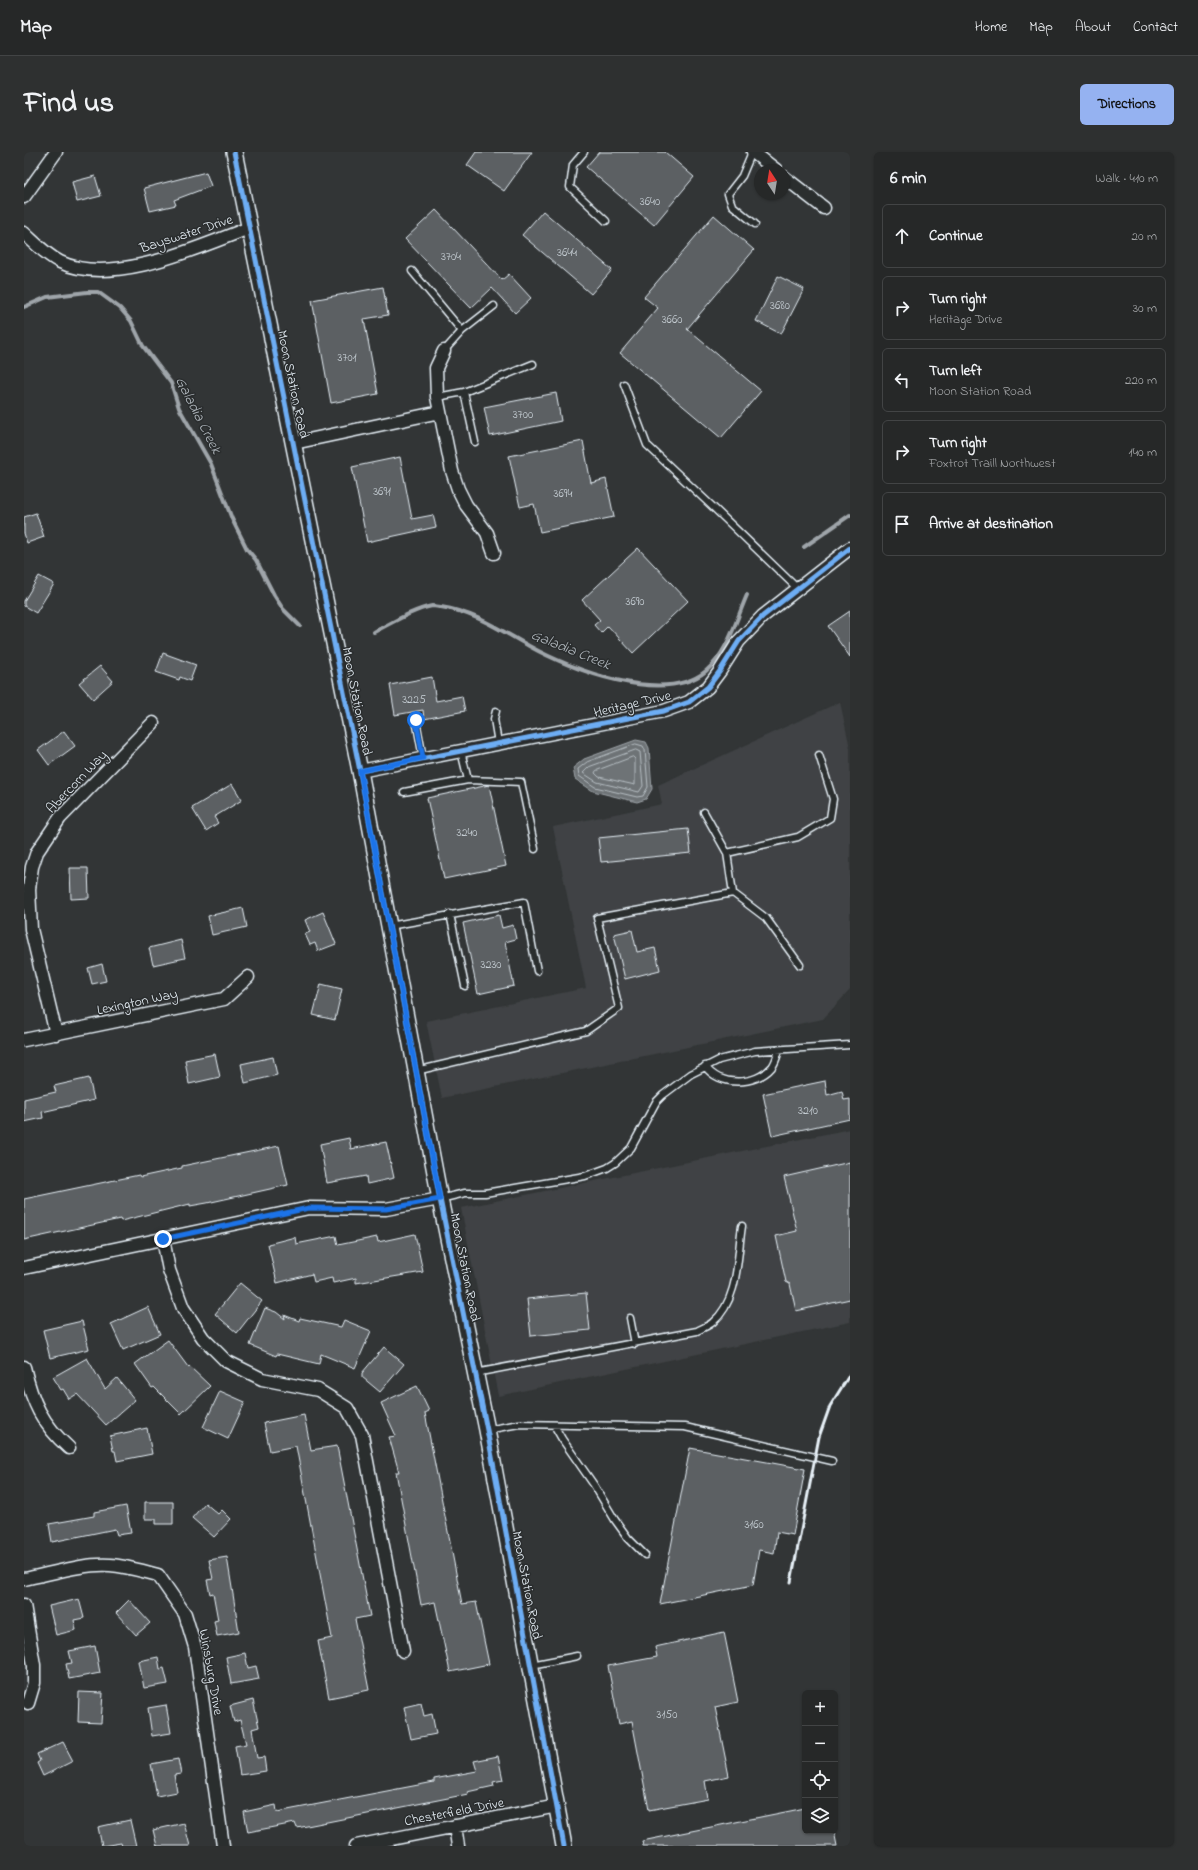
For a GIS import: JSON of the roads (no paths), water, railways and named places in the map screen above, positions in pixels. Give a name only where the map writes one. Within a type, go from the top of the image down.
[{"type":"street","points":[[24,197],[56,152]]},
{"type":"street","name":"Moon Station Road","points":[[234,152],[360,771],[440,1199],[487,1430],[564,1846]]},
{"type":"street","points":[[753,152],[768,164]]},
{"type":"street","points":[[790,182],[824,208]]},
{"type":"street","name":"Bayswater Drive","points":[[24,233],[45,252],[60,262],[76,267],[108,270],[155,262],[249,228]]},
{"type":"street","points":[[444,351],[436,368],[437,397],[452,471],[458,489],[466,504],[487,532],[494,553]]},
{"type":"street","points":[[294,443],[440,412]]},
{"type":"street","name":"Heritage Drive","points":[[360,771],[664,711],[689,702],[708,687],[740,641],[764,616],[850,548]]},
{"type":"street","name":"Abercorn Way","points":[[56,1034],[31,929],[29,889],[32,867],[37,852],[60,818],[153,723]]},
{"type":"street","name":"Lexington Way","points":[[24,1040],[224,999],[248,977]]},
{"type":"street","points":[[24,1268],[309,1208],[386,1209],[440,1199]]},
{"type":"street","points":[[163,1239],[169,1270],[183,1308],[203,1338],[226,1361],[262,1379],[318,1390],[347,1408],[362,1435],[403,1651]]},
{"type":"street","points":[[24,1368],[29,1391],[39,1414],[56,1436],[69,1448]]},
{"type":"street","name":"Winsburg Drive","points":[[24,1579],[80,1568],[108,1565],[158,1575],[185,1614],[195,1647],[223,1846]]},
{"type":"street","points":[[24,1605],[34,1665],[34,1684],[28,1703]]},
{"type":"street","name":"Chesterfield Drive","points":[[356,1846],[557,1806]]},
{"type":"street","points":[[455,1826],[458,1846]]},
{"type":"lane","points":[[584,152],[573,165],[570,187],[606,221]]},
{"type":"lane","points":[[753,152],[742,176],[728,194],[732,205],[756,224]]},
{"type":"lane","points":[[412,271],[462,331]]},
{"type":"lane","points":[[444,351],[462,331],[494,306]]},
{"type":"lane","points":[[437,397],[464,392],[533,364]]},
{"type":"lane","points":[[624,384],[647,446],[716,509],[798,589]]},
{"type":"lane","points":[[464,392],[474,442]]},
{"type":"lane","points":[[496,711],[494,719],[498,744]]},
{"type":"lane","points":[[416,720],[423,758]]},
{"type":"lane","points":[[461,751],[468,780]]},
{"type":"lane","points":[[727,853],[798,837],[830,818],[833,799],[819,755]]},
{"type":"lane","points":[[404,792],[468,780],[521,782],[535,849]]},
{"type":"lane","points":[[704,812],[727,853],[733,893],[766,918],[800,965]]},
{"type":"lane","points":[[416,1071],[586,1031],[618,1008],[597,918],[733,893]]},
{"type":"lane","points":[[389,926],[524,902],[538,970]]},
{"type":"lane","points":[[450,914],[465,986]]},
{"type":"lane","points":[[440,1199],[465,1193],[485,1193],[578,1177],[607,1168],[626,1155],[656,1102],[676,1083],[705,1066],[755,1051],[850,1045]]},
{"type":"lane","points":[[705,1066],[715,1076],[731,1082],[741,1082],[752,1079],[771,1068],[776,1062],[779,1050]]},
{"type":"lane","points":[[475,1373],[635,1344],[697,1331],[713,1322],[727,1304],[735,1282],[742,1226]]},
{"type":"lane","points":[[630,1318],[635,1344]]},
{"type":"lane","points":[[487,1430],[519,1424],[685,1426],[832,1461]]},
{"type":"lane","points":[[554,1424],[562,1440],[594,1485],[615,1520],[628,1538],[645,1555]]},
{"type":"lane","points":[[531,1665],[577,1656]]},
{"type":"water","points":[[636,740],[646,742],[649,748],[652,789],[646,799],[637,802],[593,791],[575,779],[573,768],[584,759]]},
{"type":"waterway","name":"Galadia Creek","points":[[24,307],[47,297],[98,292],[120,308],[131,321],[143,346],[171,383],[179,408],[211,464],[232,519],[247,549],[256,560],[283,609],[300,626]]},
{"type":"waterway","name":"Galadia Creek","points":[[804,547],[850,515]]},
{"type":"waterway","name":"Galadia Creek","points":[[374,632],[417,610],[432,606],[453,609],[476,617],[568,665],[617,680],[642,685],[666,685],[688,681],[706,671],[714,664],[731,636],[747,595]]},
{"type":"railway","points":[[791,1582],[819,1437],[830,1406],[850,1374]]}]
